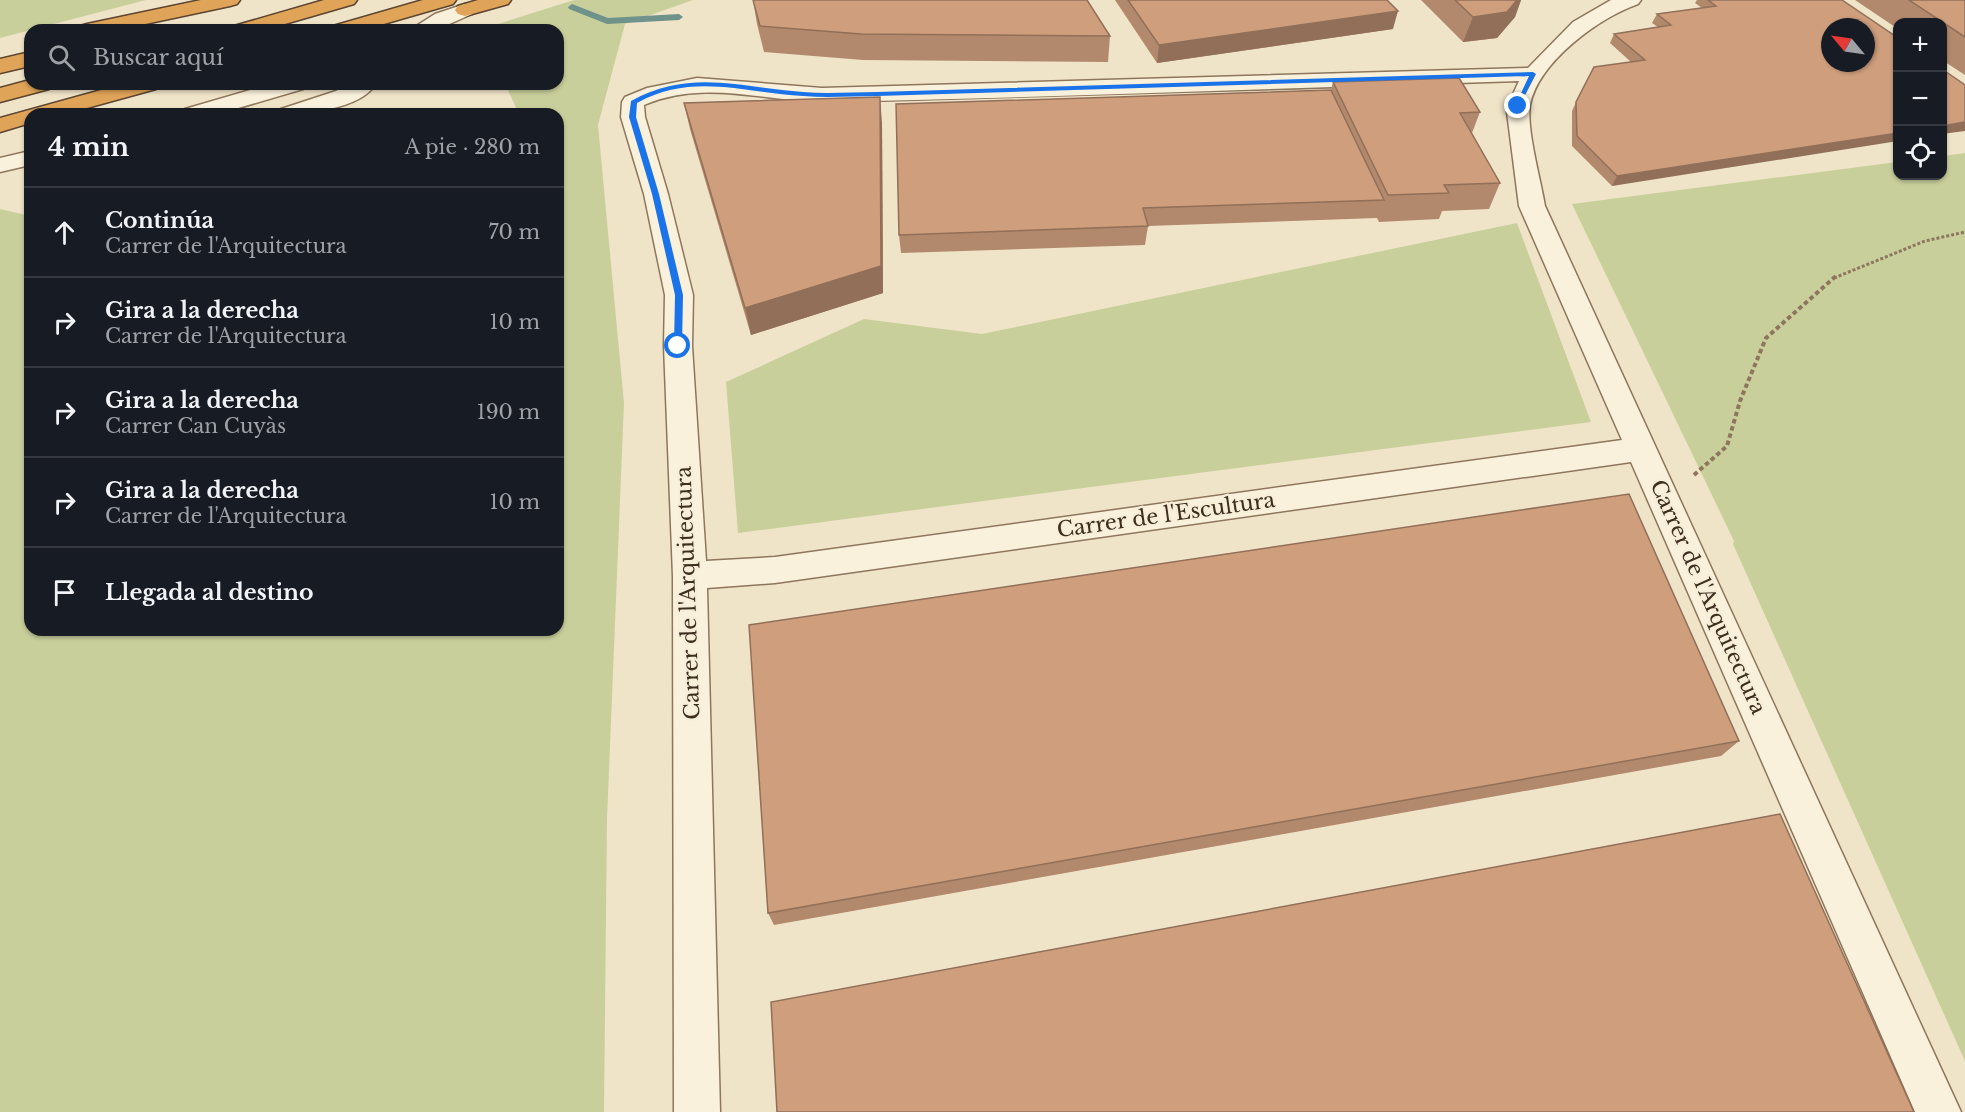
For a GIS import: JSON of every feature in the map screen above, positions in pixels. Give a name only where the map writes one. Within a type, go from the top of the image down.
[{"type":"highway","points":[[116,24],[230,0]]},
{"type":"highway","points":[[163,24],[253,0]]},
{"type":"highway","points":[[262,24],[348,0]]},
{"type":"highway","points":[[361,24],[446,0]]},
{"type":"highway","points":[[465,10],[501,0]]},
{"type":"highway","points":[[0,50],[24,44]]},
{"type":"highway","points":[[0,66],[24,60]]},
{"type":"highway","points":[[0,95],[24,89]]},
{"type":"highway","points":[[61,108],[126,90]]},
{"type":"highway","points":[[0,125],[24,118]]},
{"type":"street","name":"Carrer de l'Arquitectura","points":[[1631,0],[1599,14],[1574,33],[1533,74],[1518,106],[1532,206],[1938,1112]]},
{"type":"street","points":[[433,24],[465,10]]},
{"type":"street","name":"Carrer de l'Arquitectura","points":[[697,1112],[690,576],[678,346],[679,295],[653,185],[633,117],[633,102],[653,92],[686,86],[727,83],[763,91],[805,95],[1533,74]]},
{"type":"street","points":[[213,108],[275,90]]},
{"type":"street","points":[[307,108],[344,96],[354,90]]},
{"type":"street","points":[[0,166],[24,160]]},
{"type":"street","points":[[0,166],[24,168]]},
{"type":"street","name":"Carrer de l'Escultura","points":[[690,576],[775,570],[1642,449]]},
{"type":"path","points":[[1662,493],[1696,474],[1727,446],[1740,401],[1766,338],[1836,276],[1925,241],[1965,232]]},
{"type":"green space","points":[[0,0],[146,0],[54,24],[24,24],[24,32],[0,38]]},
{"type":"green space","points":[[574,0],[693,0],[625,24],[598,125],[624,403],[607,820],[604,1112],[0,1112],[0,209],[24,215],[24,636],[564,636],[564,108],[516,108],[508,90],[564,90],[564,24],[498,24]]},
{"type":"green space","points":[[1965,153],[1965,1061],[1733,544],[1734,541],[1572,204],[1893,163],[1893,180],[1947,180],[1947,155]]},
{"type":"green space","points":[[1517,223],[1591,422],[738,533],[726,382],[864,319],[982,334]]},
{"type":"building","points":[[753,0],[1087,0],[1110,36],[861,34],[760,26]]},
{"type":"building","points":[[1128,0],[1387,0],[1398,11],[1159,45]]},
{"type":"building","points":[[1455,0],[1517,0],[1507,12],[1473,17]]},
{"type":"building","points":[[1708,0],[1842,0],[1869,18],[1821,18],[1821,72],[1875,72],[1875,22],[1893,35],[1893,134],[1617,176],[1577,136],[1576,102],[1594,67],[1645,60],[1614,34],[1671,25],[1657,14],[1716,6]]},
{"type":"building","points":[[1909,0],[1965,0],[1965,37],[1947,25],[1947,18],[1936,18]]},
{"type":"building","points":[[1947,72],[1965,85],[1965,122],[1947,125]]},
{"type":"building","points":[[1459,78],[1480,112],[1460,113],[1500,183],[1444,185],[1449,193],[1388,195],[1333,82]]},
{"type":"building","points":[[1331,90],[1384,200],[1143,208],[1148,226],[899,235],[896,104]]},
{"type":"building","points":[[880,97],[881,266],[745,308],[684,103]]},
{"type":"building","points":[[1629,494],[1739,741],[768,913],[749,625]]},
{"type":"building","points":[[1780,814],[1914,1112],[777,1112],[771,1002]]},
{"type":"waterway","points":[[572,7],[607,21],[679,17]]},
{"type":"route","points":[[678,346],[679,295],[656,194],[633,117],[633,102],[653,92],[686,86],[727,83],[763,91],[805,95],[1533,74],[1518,106]]}]
